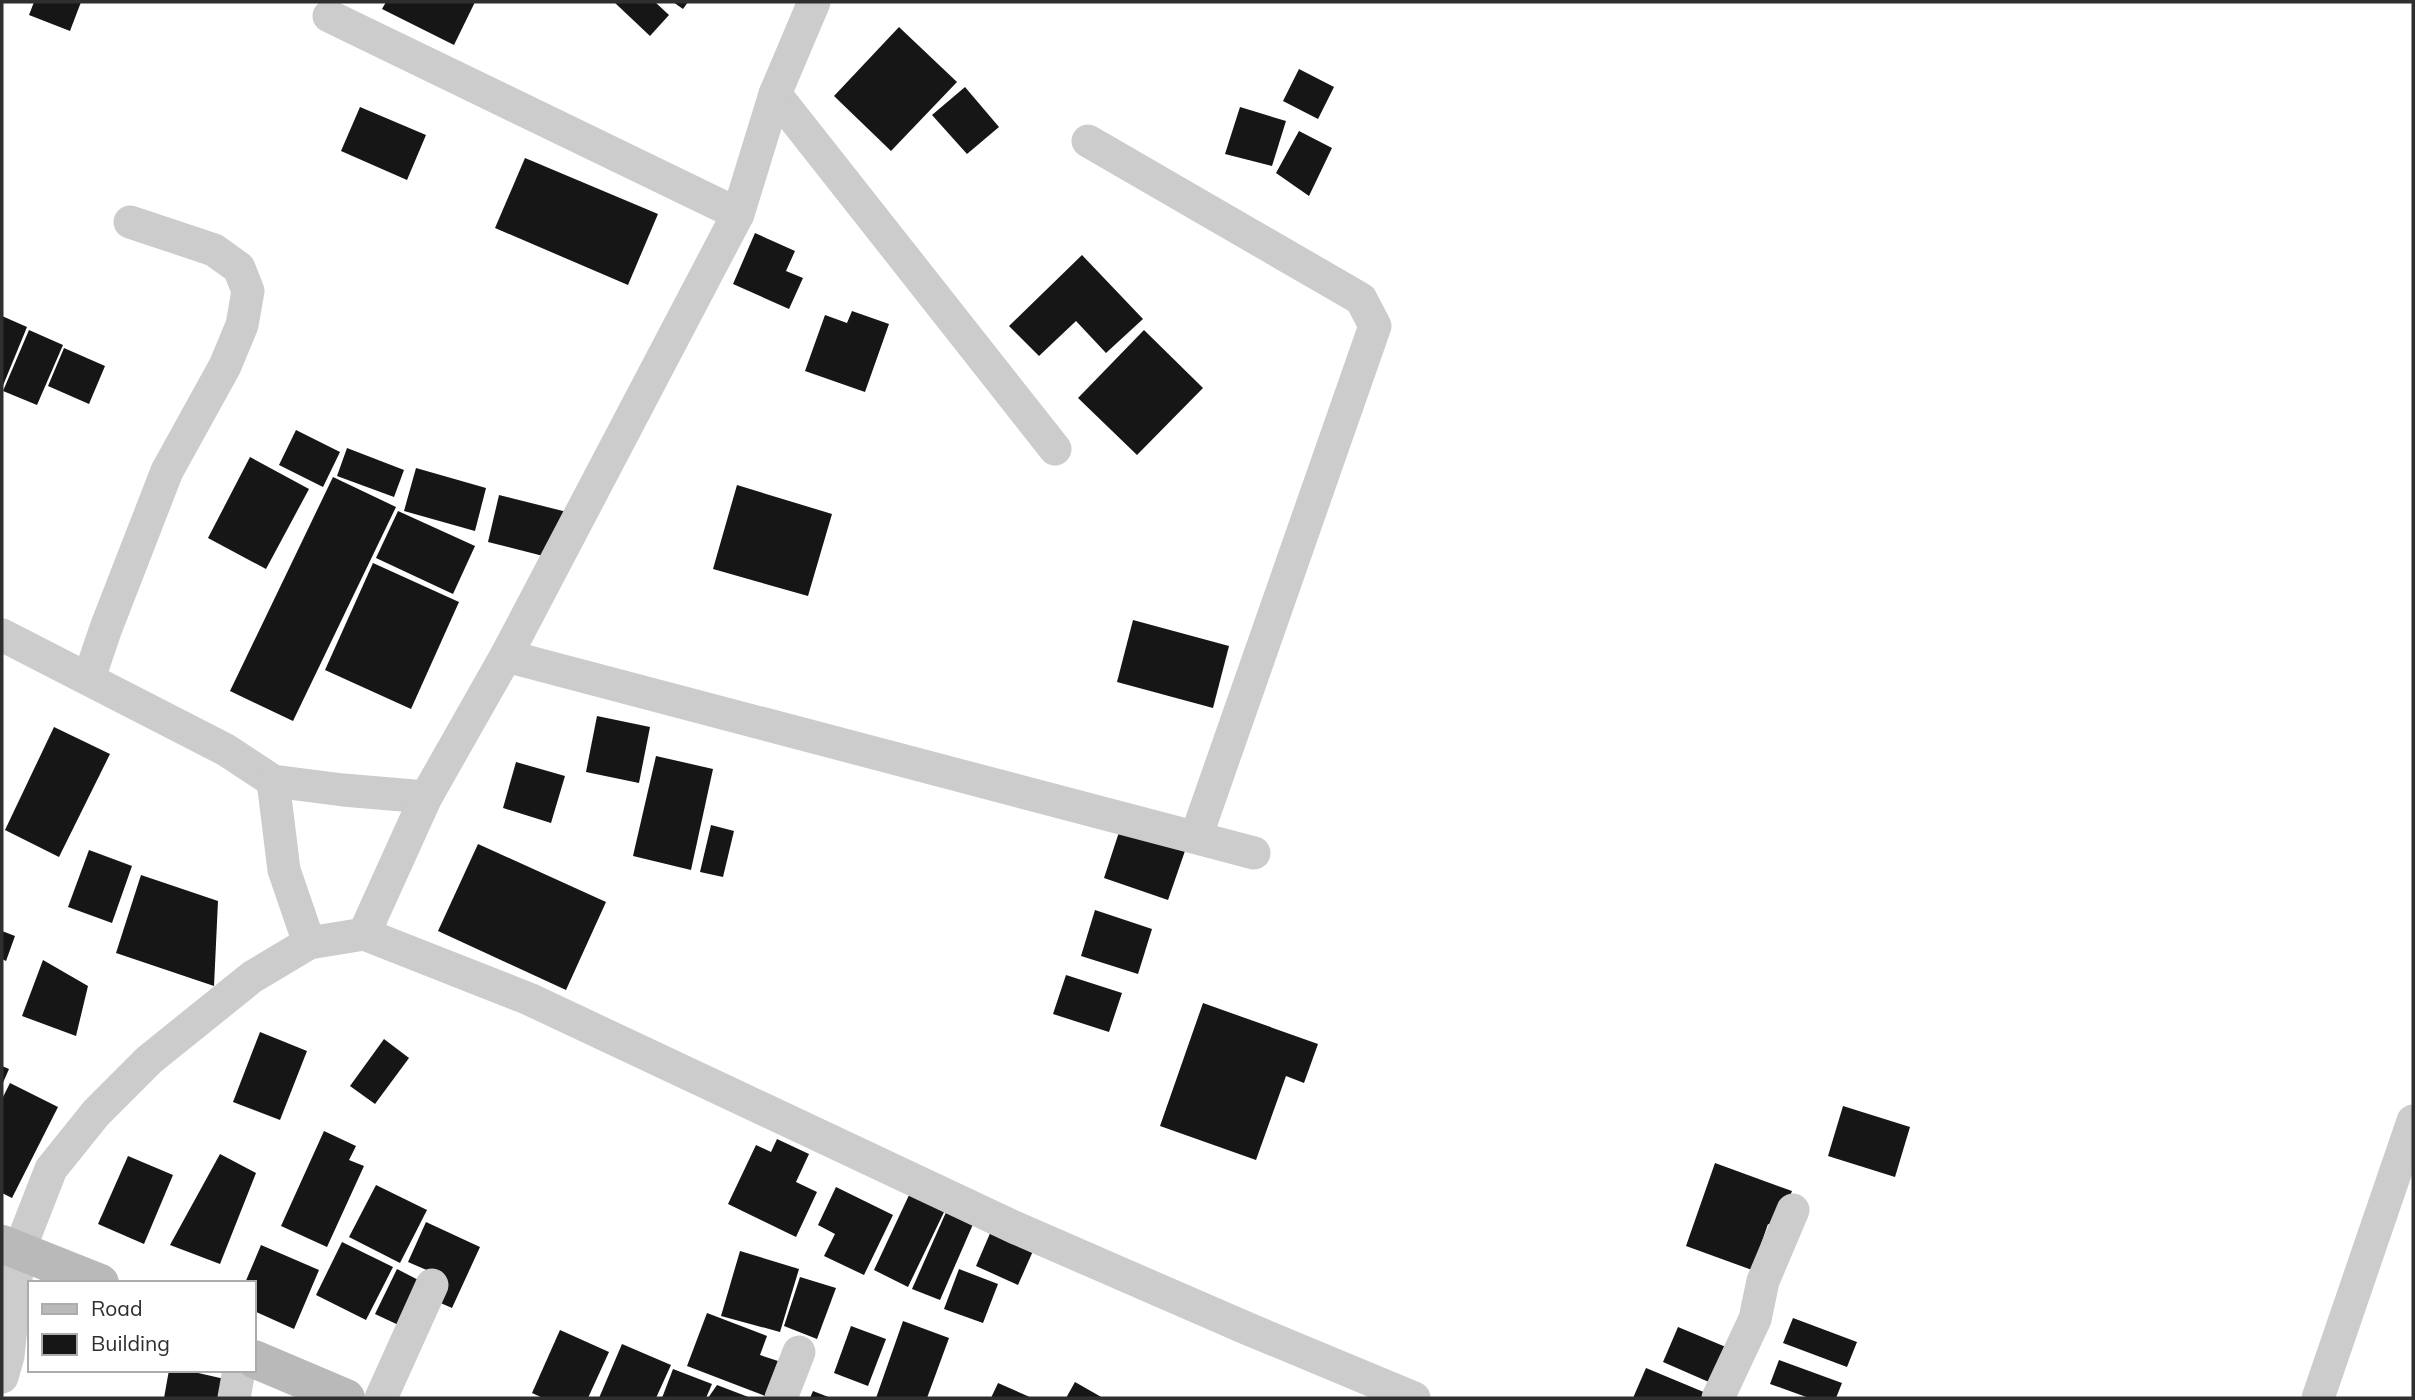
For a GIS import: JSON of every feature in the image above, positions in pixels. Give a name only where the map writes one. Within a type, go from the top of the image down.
[{"type":"main road","points":[[10,1248],[95,1281]]},
{"type":"main road","points":[[256,1360],[346,1398]]},
{"type":"street","points":[[364,934],[426,797],[506,656],[738,215],[775,94],[814,2]]},
{"type":"street","points":[[329,16],[738,215]]},
{"type":"street","points":[[775,94],[1055,449]]},
{"type":"street","points":[[1088,141],[1361,299],[1375,326],[1196,837]]},
{"type":"street","points":[[89,678],[167,471],[225,366],[242,326],[248,291],[239,268],[214,250],[130,222]]},
{"type":"street","points":[[2,635],[226,750],[273,781],[426,797]]},
{"type":"street","points":[[506,656],[1254,852]]},
{"type":"street","points":[[273,781],[284,870],[309,943]]},
{"type":"street","points":[[2,1377],[8,1356],[10,1248],[51,1168],[96,1112],[149,1060],[252,977],[309,943],[364,934],[529,999],[1024,1231],[1414,1398]]},
{"type":"street","points":[[2318,1398],[2413,1121]]},
{"type":"street","points":[[1718,1398],[1755,1319],[1763,1281],[1793,1210]]},
{"type":"street","points":[[381,1398],[432,1285]]},
{"type":"street","points":[[781,1398],[799,1352]]},
{"type":"street","points":[[234,1398],[239,1372]]},
{"type":"building","points":[[34,2],[81,2],[70,31],[29,15]]},
{"type":"building","points":[[386,2],[475,2],[454,45],[382,9]]},
{"type":"building","points":[[614,2],[655,2],[669,15],[650,36]]},
{"type":"building","points":[[673,2],[688,2],[683,9]]},
{"type":"building","points":[[899,27],[957,82],[891,151],[834,96]]},
{"type":"building","points":[[1299,69],[1334,87],[1318,119],[1283,101]]},
{"type":"building","points":[[965,87],[999,127],[967,154],[932,115]]},
{"type":"building","points":[[360,107],[426,135],[407,180],[341,151]]},
{"type":"building","points":[[1240,107],[1286,121],[1272,166],[1225,154]]},
{"type":"building","points":[[1299,131],[1332,148],[1309,196],[1276,173]]},
{"type":"building","points":[[525,158],[658,214],[628,285],[495,228]]},
{"type":"building","points":[[755,233],[795,251],[786,271],[803,278],[789,309],[733,284]]},
{"type":"building","points":[[1082,255],[1143,319],[1106,353],[1076,321],[1039,356],[1009,326]]},
{"type":"building","points":[[852,311],[889,324],[865,392],[805,371],[825,315],[847,323]]},
{"type":"building","points":[[2,316],[27,327],[2,388]]},
{"type":"building","points":[[29,330],[63,345],[37,405],[3,391]]},
{"type":"building","points":[[1144,330],[1203,388],[1137,455],[1078,398]]},
{"type":"building","points":[[64,348],[105,366],[89,404],[48,386]]},
{"type":"building","points":[[296,430],[340,452],[323,487],[279,465]]},
{"type":"building","points":[[347,448],[404,470],[394,497],[337,476]]},
{"type":"building","points":[[250,457],[309,489],[266,569],[208,538]]},
{"type":"building","points":[[416,468],[486,488],[475,531],[404,511]]},
{"type":"building","points":[[333,477],[396,507],[293,721],[230,691]]},
{"type":"building","points":[[737,485],[832,514],[808,596],[713,569]]},
{"type":"building","points":[[499,495],[567,512],[555,559],[488,542]]},
{"type":"building","points":[[398,511],[475,546],[453,594],[376,558]]},
{"type":"building","points":[[373,563],[459,602],[411,709],[325,670]]},
{"type":"building","points":[[1133,620],[1229,646],[1213,708],[1117,682]]},
{"type":"building","points":[[597,716],[650,727],[639,783],[586,772]]},
{"type":"building","points":[[54,727],[110,754],[59,857],[5,830]]},
{"type":"building","points":[[656,756],[713,769],[691,870],[633,856]]},
{"type":"building","points":[[516,762],[565,776],[551,823],[503,808]]},
{"type":"building","points":[[711,825],[734,831],[723,877],[700,872]]},
{"type":"building","points":[[1121,826],[1186,848],[1168,900],[1104,878]]},
{"type":"building","points":[[478,844],[606,902],[566,990],[438,931]]},
{"type":"building","points":[[89,850],[132,866],[112,923],[68,907]]},
{"type":"building","points":[[141,875],[218,901],[214,986],[116,953]]},
{"type":"building","points":[[1095,910],[1152,929],[1138,974],[1081,956]]},
{"type":"building","points":[[2,931],[15,936],[6,961],[2,959]]},
{"type":"building","points":[[43,960],[88,986],[76,1036],[22,1016]]},
{"type":"building","points":[[1066,975],[1122,993],[1109,1032],[1053,1014]]},
{"type":"building","points":[[1203,1003],[1318,1044],[1304,1083],[1286,1076],[1256,1160],[1160,1126]]},
{"type":"building","points":[[260,1032],[307,1051],[280,1120],[233,1102]]},
{"type":"building","points":[[384,1039],[409,1058],[375,1104],[350,1086]]},
{"type":"building","points":[[2,1066],[9,1069],[2,1085]]},
{"type":"building","points":[[10,1083],[58,1107],[12,1198],[2,1193],[2,1099]]},
{"type":"building","points":[[1843,1106],[1910,1127],[1895,1177],[1828,1156]]},
{"type":"building","points":[[324,1131],[356,1146],[349,1160],[364,1166],[327,1247],[281,1226]]},
{"type":"building","points":[[777,1139],[809,1154],[796,1182],[817,1192],[796,1237],[728,1204],[756,1145],[771,1152]]},
{"type":"building","points":[[220,1154],[256,1173],[220,1264],[170,1245]]},
{"type":"building","points":[[128,1156],[173,1175],[144,1244],[98,1224]]},
{"type":"building","points":[[1715,1163],[1792,1191],[1778,1228],[1768,1224],[1752,1270],[1686,1246]]},
{"type":"building","points":[[376,1185],[427,1210],[400,1263],[349,1237]]},
{"type":"building","points":[[836,1187],[893,1215],[864,1275],[824,1256],[835,1234],[818,1225]]},
{"type":"building","points":[[910,1193],[945,1210],[908,1287],[874,1270]]},
{"type":"building","points":[[947,1210],[974,1222],[940,1300],[912,1289]]},
{"type":"building","points":[[426,1222],[480,1247],[452,1308],[436,1301],[445,1278],[408,1262]]},
{"type":"building","points":[[991,1231],[1033,1251],[1018,1285],[976,1266]]},
{"type":"building","points":[[342,1242],[393,1267],[366,1320],[316,1295]]},
{"type":"building","points":[[261,1245],[319,1270],[294,1329],[256,1312],[256,1281],[246,1281]]},
{"type":"building","points":[[740,1251],[799,1269],[780,1332],[721,1316]]},
{"type":"building","points":[[397,1269],[428,1285],[407,1329],[375,1314]]},
{"type":"building","points":[[959,1269],[998,1284],[983,1323],[944,1309]]},
{"type":"building","points":[[800,1277],[836,1288],[817,1339],[784,1326]]},
{"type":"building","points":[[707,1313],[767,1336],[760,1355],[778,1361],[765,1396],[687,1366]]},
{"type":"building","points":[[1793,1318],[1857,1342],[1847,1367],[1783,1343]]},
{"type":"building","points":[[903,1321],[949,1338],[927,1398],[876,1398]]},
{"type":"building","points":[[851,1326],[886,1339],[868,1386],[834,1373]]},
{"type":"building","points":[[1678,1327],[1733,1350],[1718,1386],[1663,1362]]},
{"type":"building","points":[[560,1330],[609,1352],[588,1398],[543,1398],[532,1393]]},
{"type":"building","points":[[622,1344],[671,1365],[656,1398],[599,1398]]},
{"type":"building","points":[[1779,1360],[1842,1383],[1836,1398],[1809,1398],[1770,1384]]},
{"type":"building","points":[[1646,1368],[1718,1398],[1633,1398]]},
{"type":"building","points":[[673,1369],[712,1384],[706,1398],[662,1398]]},
{"type":"building","points":[[169,1372],[194,1372],[229,1380],[225,1398],[164,1398]]},
{"type":"building","points":[[1075,1382],[1103,1398],[1066,1398]]},
{"type":"building","points":[[998,1383],[1032,1398],[991,1398]]},
{"type":"building","points":[[717,1385],[751,1398],[708,1398]]},
{"type":"building","points":[[813,1391],[831,1398],[810,1398]]}]
